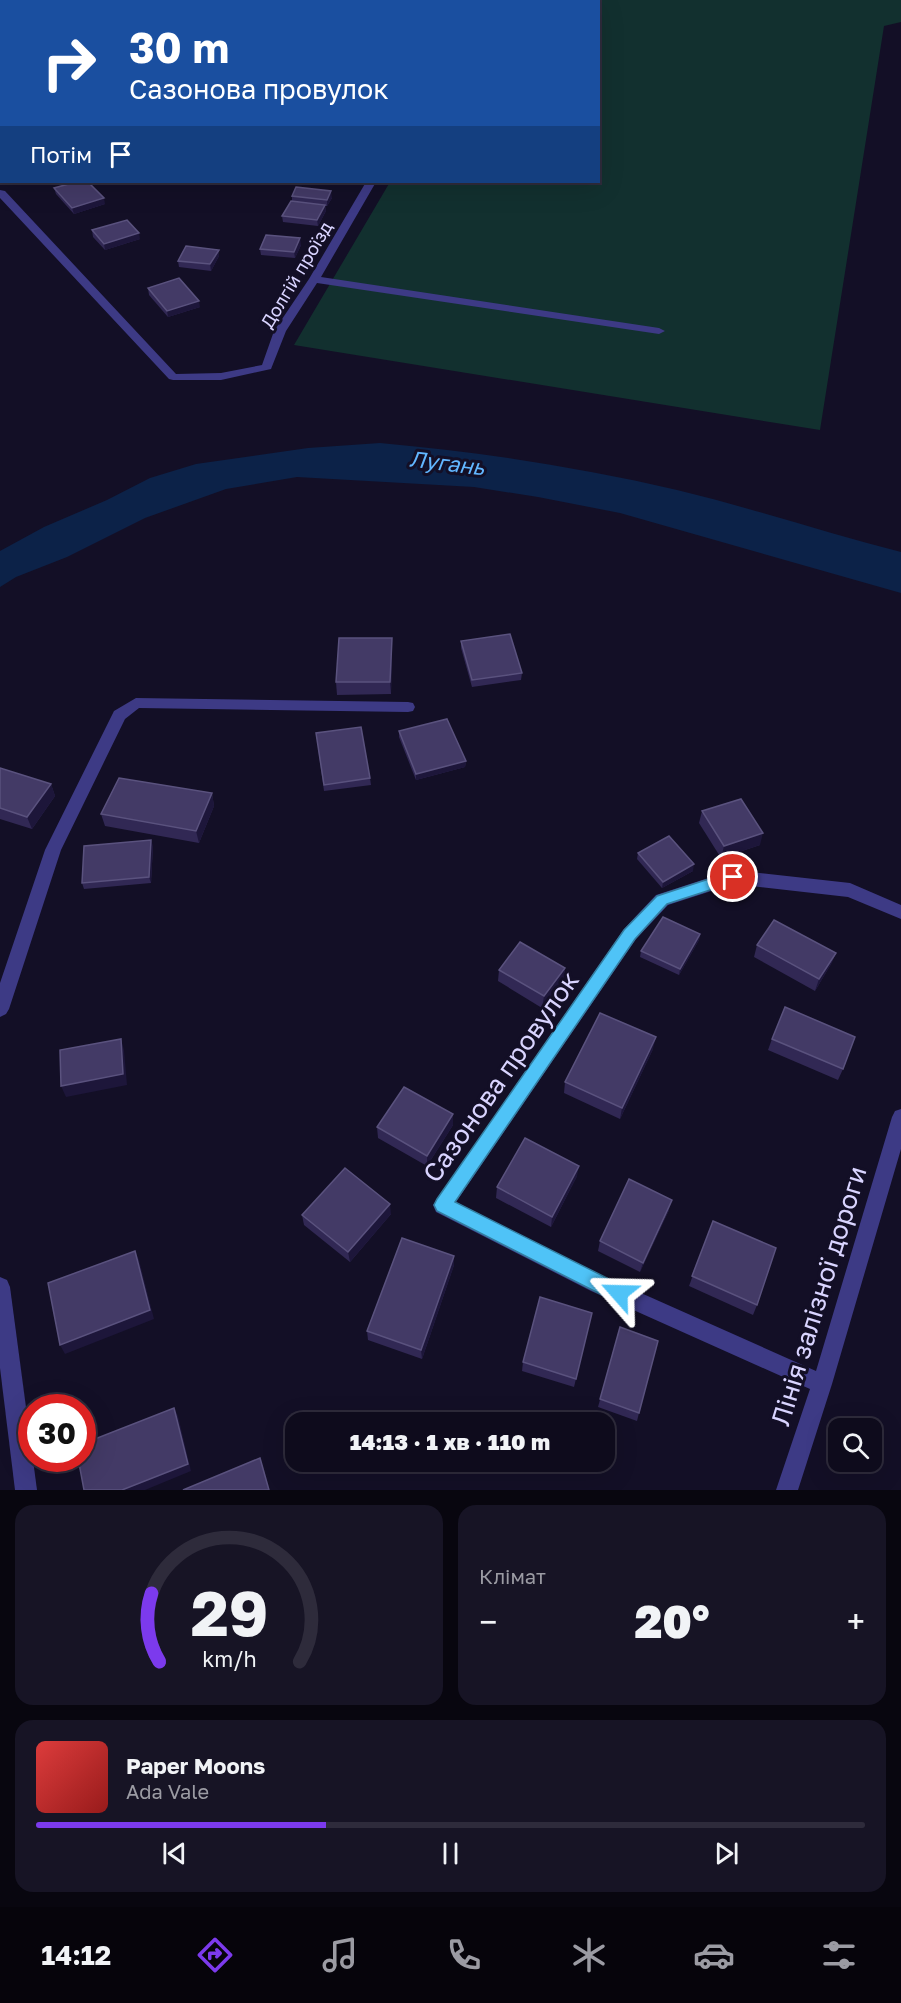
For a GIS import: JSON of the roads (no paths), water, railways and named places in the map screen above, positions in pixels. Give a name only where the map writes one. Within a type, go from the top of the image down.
[{"type":"street","name":"Долгій проїзд","points":[[0,194],[173,377],[200,379],[231,377],[267,367],[280,331],[314,279],[370,183]]},
{"type":"street","points":[[314,279],[659,331]]},
{"type":"street","points":[[0,1009],[53,850],[119,715],[136,703],[408,707]]},
{"type":"street","name":"Сазонова провулок","points":[[822,1384],[598,1284],[443,1205],[630,934],[662,900],[733,877],[850,890],[901,912]]},
{"type":"street","name":"Лінія залізної дороги","points":[[787,1490],[822,1384],[901,1117]]},
{"type":"street","points":[[0,1287],[26,1490]]},
{"type":"water","name":"Лугань","points":[[380,443],[529,461],[603,474],[705,497],[901,552],[901,593],[620,513],[538,497],[474,487],[297,477],[226,489],[145,518],[67,557],[16,577],[0,587],[0,551],[44,527],[107,500],[150,478],[196,464],[308,448]]}]
